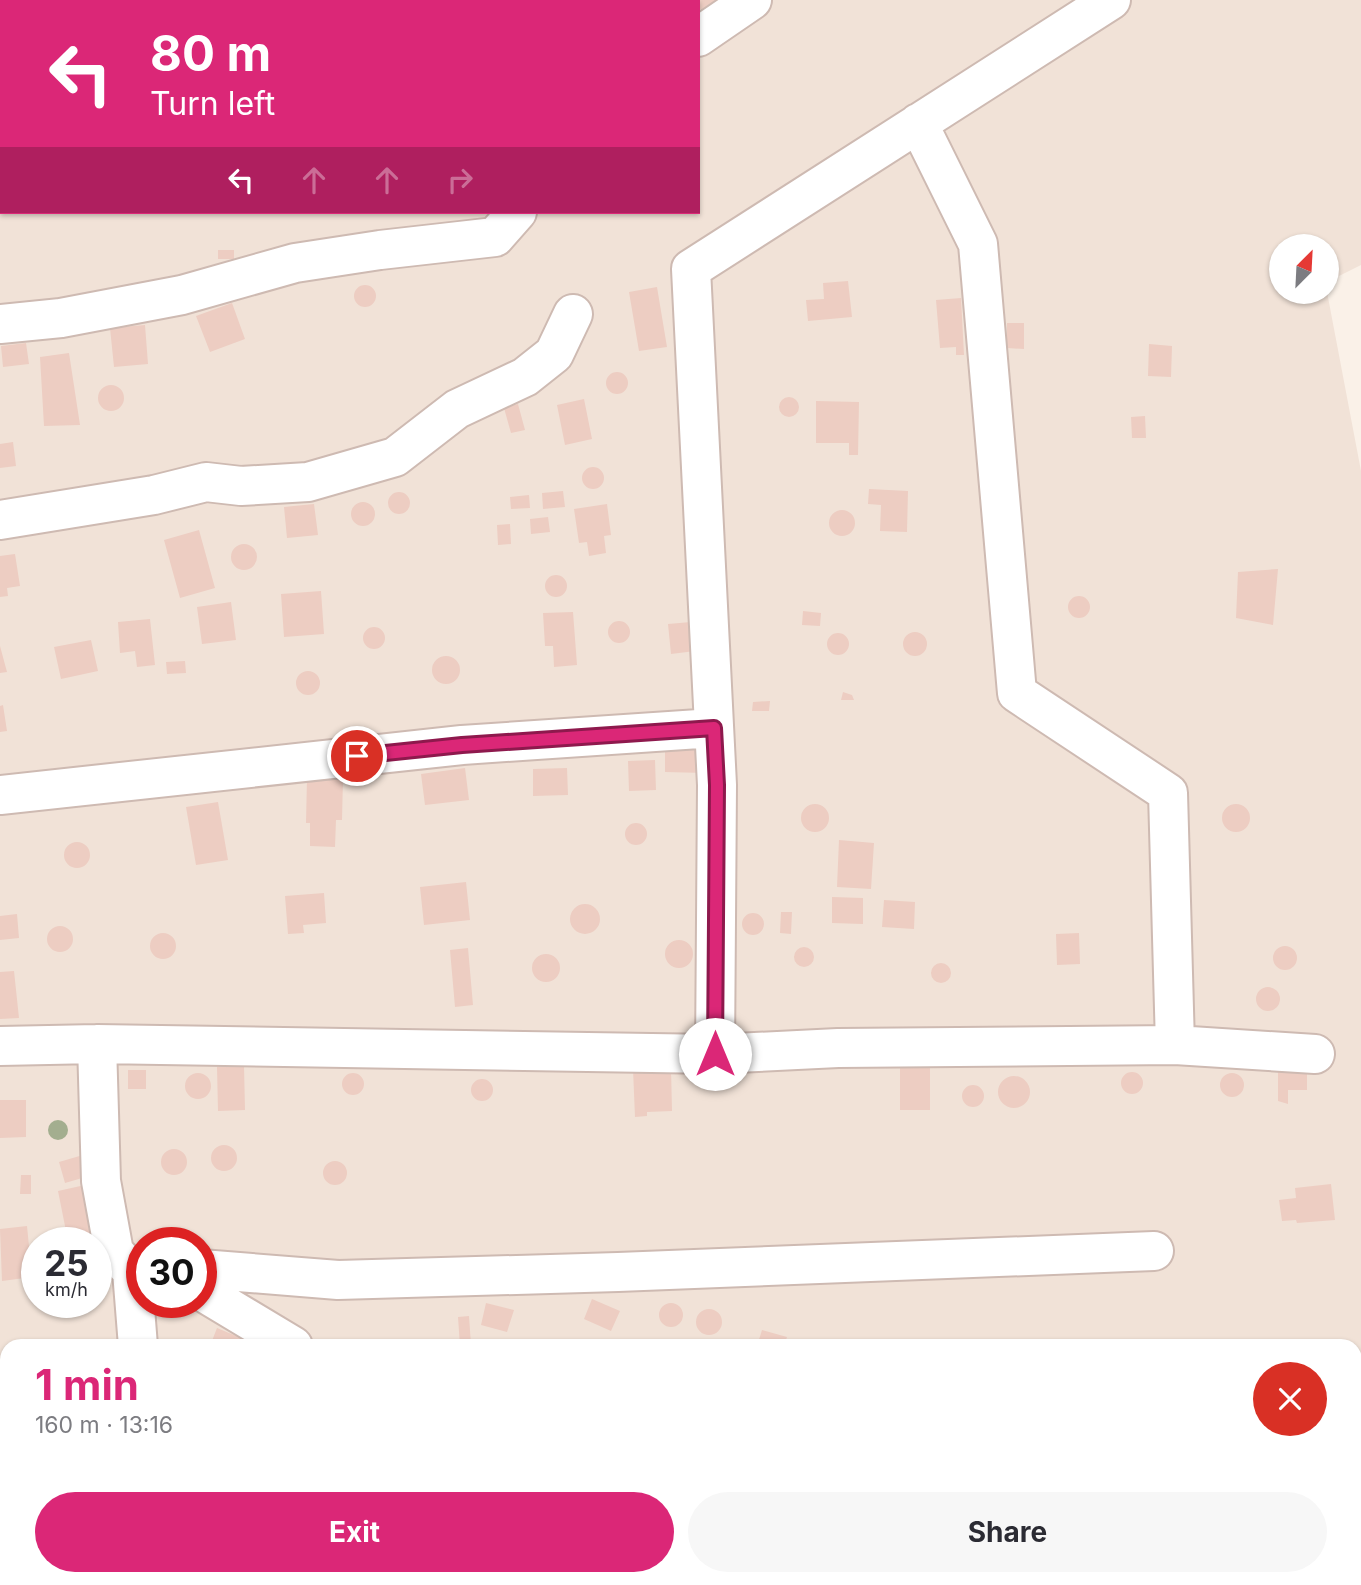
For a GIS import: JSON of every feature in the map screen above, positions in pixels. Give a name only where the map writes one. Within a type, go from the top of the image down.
[{"type":"street","points":[[700,36],[752,0]]},
{"type":"street","points":[[715,1054],[717,785],[691,269],[1111,0]]},
{"type":"street","points":[[918,123],[978,244],[1017,693],[1168,793],[1175,1045]]},
{"type":"street","points":[[0,324],[61,318],[183,295],[295,263],[495,237],[515,214]]},
{"type":"street","points":[[0,520],[154,495],[206,482],[241,486],[308,482],[395,457],[457,409],[525,377],[554,354],[573,314]]},
{"type":"street","points":[[0,795],[462,745],[714,728]]},
{"type":"street","points":[[0,1046],[97,1044],[715,1054],[838,1048],[1175,1045],[1315,1054]]},
{"type":"street","points":[[97,1044],[101,1181],[114,1252],[126,1261]]},
{"type":"street","points":[[217,1270],[338,1280],[1154,1251]]},
{"type":"street","points":[[217,1300],[281,1339]]},
{"type":"street","points":[[138,1318],[138,1339]]},
{"type":"shaded area","points":[[700,0],[1361,0],[1361,265],[1339,276],[1339,234],[1269,234],[1269,304],[1329,304],[1361,471],[1361,1339],[0,1339],[0,214],[700,214]]},
{"type":"building","points":[[700,0],[716,0],[717,2],[702,12]]},
{"type":"building","points":[[218,250],[234,250],[234,259],[218,259]]},
{"type":"building","points":[[848,281],[852,317],[808,321],[806,300],[824,299],[823,283]]},
{"type":"building","points":[[365,285],[373,288],[376,296],[373,304],[365,307],[357,304],[354,296],[357,288]]},
{"type":"building","points":[[657,287],[667,347],[639,351],[629,292]]},
{"type":"building","points":[[961,298],[964,355],[956,355],[956,347],[940,348],[936,300]]},
{"type":"building","points":[[232,303],[245,339],[210,352],[196,316]]},
{"type":"building","points":[[1007,323],[1024,323],[1024,349],[1007,348]]},
{"type":"building","points":[[145,325],[148,364],[114,367],[110,328]]},
{"type":"building","points":[[26,343],[29,364],[3,367],[1,346]]},
{"type":"building","points":[[1149,344],[1172,346],[1171,377],[1148,376]]},
{"type":"building","points":[[69,353],[80,425],[44,426],[40,357]]},
{"type":"building","points":[[617,372],[625,375],[628,383],[625,391],[617,394],[609,391],[606,383],[609,375]]},
{"type":"building","points":[[111,385],[120,389],[124,398],[120,407],[111,411],[102,407],[98,398],[102,389]]},
{"type":"building","points":[[785,397],[793,397],[799,407],[793,417],[785,417],[779,411],[779,403]]},
{"type":"building","points":[[584,399],[592,439],[565,445],[557,405]]},
{"type":"building","points":[[816,401],[859,402],[858,455],[849,455],[849,443],[816,443]]},
{"type":"building","points":[[518,404],[525,430],[511,433],[504,408]]},
{"type":"building","points":[[1145,416],[1146,438],[1132,438],[1131,417]]},
{"type":"building","points":[[13,442],[16,466],[0,468],[0,444]]},
{"type":"building","points":[[593,467],[603,474],[604,478],[597,488],[593,489],[583,482],[582,478],[589,468]]},
{"type":"building","points":[[869,489],[908,491],[907,532],[880,531],[881,505],[868,504]]},
{"type":"building","points":[[563,491],[565,507],[543,509],[542,493]]},
{"type":"building","points":[[399,492],[409,499],[410,503],[403,513],[399,514],[389,507],[388,503],[395,493]]},
{"type":"building","points":[[529,495],[530,508],[511,509],[510,497]]},
{"type":"building","points":[[363,502],[374,509],[375,514],[368,525],[363,526],[352,519],[351,514],[358,503]]},
{"type":"building","points":[[314,504],[318,535],[287,538],[284,507]]},
{"type":"building","points":[[607,504],[611,535],[604,536],[606,553],[589,556],[587,542],[579,543],[574,509]]},
{"type":"building","points":[[842,510],[851,514],[855,523],[851,532],[842,536],[833,532],[829,523],[833,514]]},
{"type":"building","points":[[548,517],[550,532],[531,534],[530,519]]},
{"type":"building","points":[[510,524],[511,544],[498,545],[497,525]]},
{"type":"building","points":[[199,530],[215,588],[180,598],[164,540]]},
{"type":"building","points":[[244,544],[253,548],[257,557],[253,566],[244,570],[235,566],[231,557],[235,548]]},
{"type":"building","points":[[15,554],[20,586],[7,588],[8,596],[0,597],[0,556]]},
{"type":"building","points":[[1278,569],[1273,625],[1236,618],[1238,572]]},
{"type":"building","points":[[556,575],[564,578],[567,586],[564,594],[556,597],[548,594],[545,586],[548,578]]},
{"type":"building","points":[[321,591],[324,634],[284,637],[281,594]]},
{"type":"building","points":[[1079,596],[1089,603],[1090,607],[1083,617],[1079,618],[1069,611],[1068,607],[1075,597]]},
{"type":"building","points":[[231,602],[236,640],[202,644],[197,607]]},
{"type":"building","points":[[803,611],[821,613],[820,626],[802,625]]},
{"type":"building","points":[[573,612],[577,665],[554,667],[553,646],[545,646],[543,613]]},
{"type":"building","points":[[150,619],[155,665],[137,667],[135,651],[120,653],[118,622]]},
{"type":"building","points":[[619,621],[627,624],[630,632],[627,640],[619,643],[611,640],[608,632],[611,624]]},
{"type":"building","points":[[691,622],[695,651],[671,654],[668,624]]},
{"type":"building","points":[[374,627],[384,634],[385,638],[378,648],[374,649],[364,642],[363,638],[370,628]]},
{"type":"building","points":[[915,632],[924,635],[927,644],[924,653],[915,656],[906,653],[903,644],[906,635]]},
{"type":"building","points":[[838,633],[848,640],[849,644],[842,654],[838,655],[828,648],[827,644],[834,634]]},
{"type":"building","points":[[91,640],[98,671],[61,679],[54,647]]},
{"type":"building","points":[[0,646],[7,672],[0,673]]},
{"type":"building","points":[[446,656],[456,660],[460,670],[456,680],[446,684],[436,680],[432,670],[436,660]]},
{"type":"building","points":[[185,661],[186,673],[167,674],[166,662]]},
{"type":"building","points":[[308,671],[319,678],[320,683],[313,694],[308,695],[297,688],[296,683],[303,672]]},
{"type":"building","points":[[843,692],[852,695],[854,700],[841,700]]},
{"type":"building","points":[[770,701],[769,711],[752,711],[753,702]]},
{"type":"building","points":[[3,705],[7,731],[0,732],[0,706]]},
{"type":"building","points":[[665,744],[705,745],[705,773],[665,772]]},
{"type":"building","points":[[655,760],[656,790],[629,791],[628,761]]},
{"type":"building","points":[[465,768],[469,800],[425,805],[421,774]]},
{"type":"building","points":[[567,768],[568,795],[533,796],[533,769]]},
{"type":"building","points":[[307,778],[343,778],[342,820],[336,820],[335,847],[310,846],[310,823],[306,823]]},
{"type":"building","points":[[218,802],[228,860],[196,865],[186,807]]},
{"type":"building","points":[[815,804],[825,808],[829,818],[825,828],[815,832],[805,828],[801,818],[805,808]]},
{"type":"building","points":[[1236,804],[1246,808],[1250,818],[1246,828],[1236,832],[1226,828],[1222,818],[1226,808]]},
{"type":"building","points":[[636,823],[646,830],[647,834],[640,844],[636,845],[626,838],[625,834],[632,824]]},
{"type":"building","points":[[839,840],[874,843],[871,889],[837,887]]},
{"type":"building","points":[[77,842],[86,846],[90,855],[86,864],[77,868],[68,864],[64,855],[68,846]]},
{"type":"building","points":[[466,882],[470,920],[424,925],[420,887]]},
{"type":"building","points":[[324,893],[326,923],[303,925],[304,933],[288,934],[285,896]]},
{"type":"building","points":[[832,897],[863,898],[863,924],[832,923]]},
{"type":"building","points":[[884,900],[915,902],[914,929],[882,927]]},
{"type":"building","points":[[585,904],[591,905],[599,913],[599,925],[591,933],[585,934],[579,933],[571,925],[570,919],[571,913],[579,905]]},
{"type":"building","points":[[781,912],[792,912],[791,934],[780,933]]},
{"type":"building","points":[[753,913],[763,920],[764,924],[757,934],[753,935],[743,928],[742,924],[749,914]]},
{"type":"building","points":[[17,914],[19,938],[0,940],[0,916]]},
{"type":"building","points":[[60,926],[69,930],[73,939],[69,948],[60,952],[51,948],[47,939],[51,930]]},
{"type":"building","points":[[163,933],[172,937],[176,946],[172,955],[163,959],[154,955],[150,946],[154,937]]},
{"type":"building","points":[[1079,933],[1080,964],[1057,965],[1056,934]]},
{"type":"building","points":[[679,940],[689,944],[693,954],[689,964],[679,968],[669,964],[665,954],[669,944]]},
{"type":"building","points":[[1285,946],[1296,953],[1297,958],[1290,969],[1285,970],[1274,963],[1273,958],[1280,947]]},
{"type":"building","points":[[800,947],[808,947],[814,957],[808,967],[800,967],[794,961],[794,953]]},
{"type":"building","points":[[468,948],[473,1005],[455,1007],[450,950]]},
{"type":"building","points":[[546,954],[556,958],[560,968],[556,978],[546,982],[536,978],[532,968],[536,958]]},
{"type":"building","points":[[937,963],[945,963],[951,973],[945,983],[937,983],[931,977],[931,969]]},
{"type":"building","points":[[14,971],[19,1018],[0,1019],[0,972]]},
{"type":"building","points":[[1268,987],[1279,994],[1280,999],[1273,1010],[1268,1011],[1257,1004],[1256,999],[1263,988]]},
{"type":"building","points":[[900,1062],[930,1063],[930,1110],[900,1110]]},
{"type":"building","points":[[244,1066],[245,1110],[218,1111],[217,1067]]},
{"type":"building","points":[[671,1068],[672,1111],[647,1112],[647,1116],[635,1117],[633,1069]]},
{"type":"building","points":[[1278,1069],[1307,1070],[1307,1090],[1288,1090],[1288,1104],[1278,1101]]},
{"type":"building","points":[[128,1070],[146,1070],[146,1089],[128,1089]]},
{"type":"building","points":[[1132,1072],[1140,1075],[1143,1083],[1140,1091],[1132,1094],[1124,1091],[1121,1083],[1124,1075]]},
{"type":"building","points":[[198,1073],[207,1077],[211,1086],[207,1095],[198,1099],[189,1095],[185,1086],[189,1077]]},
{"type":"building","points":[[353,1073],[363,1080],[364,1084],[357,1094],[353,1095],[343,1088],[342,1084],[349,1074]]},
{"type":"building","points":[[1232,1073],[1243,1080],[1244,1085],[1237,1096],[1232,1097],[1221,1090],[1220,1085],[1227,1074]]},
{"type":"building","points":[[1014,1076],[1025,1081],[1030,1092],[1025,1103],[1014,1108],[1003,1103],[998,1092],[1003,1081]]},
{"type":"building","points":[[482,1079],[492,1086],[493,1090],[486,1100],[482,1101],[472,1094],[471,1090],[478,1080]]},
{"type":"building","points":[[973,1085],[983,1092],[984,1096],[977,1106],[973,1107],[963,1100],[962,1096],[969,1086]]},
{"type":"building","points":[[0,1100],[26,1100],[26,1137],[0,1138]]},
{"type":"building","points":[[224,1145],[233,1149],[237,1158],[233,1167],[224,1171],[215,1167],[211,1158],[215,1149]]},
{"type":"building","points":[[174,1149],[183,1153],[187,1162],[183,1171],[174,1175],[165,1171],[161,1162],[165,1153]]},
{"type":"building","points":[[83,1155],[89,1176],[65,1183],[59,1162]]},
{"type":"building","points":[[335,1161],[344,1164],[347,1173],[344,1182],[335,1185],[326,1182],[323,1173],[326,1164]]},
{"type":"building","points":[[21,1175],[31,1175],[31,1194],[20,1194]]},
{"type":"building","points":[[1331,1184],[1335,1220],[1297,1223],[1296,1220],[1282,1221],[1279,1200],[1296,1198],[1295,1188]]},
{"type":"building","points":[[85,1185],[93,1227],[65,1227],[58,1191]]},
{"type":"building","points":[[27,1226],[21,1227],[21,1278],[2,1281],[0,1229]]},
{"type":"building","points":[[592,1299],[620,1311],[611,1331],[584,1319]]},
{"type":"building","points":[[486,1303],[514,1310],[507,1332],[481,1325]]},
{"type":"building","points":[[671,1303],[682,1310],[683,1315],[676,1326],[671,1327],[660,1320],[659,1315],[666,1304]]},
{"type":"building","points":[[709,1309],[719,1312],[722,1322],[719,1332],[709,1335],[699,1332],[696,1322],[699,1312]]},
{"type":"building","points":[[469,1316],[471,1339],[460,1339],[458,1317]]},
{"type":"building","points":[[217,1328],[243,1339],[213,1339]]},
{"type":"building","points":[[762,1330],[787,1337],[786,1339],[759,1339]]},
{"type":"route","points":[[357,756],[462,745],[714,728],[717,785],[715,1054]]}]
